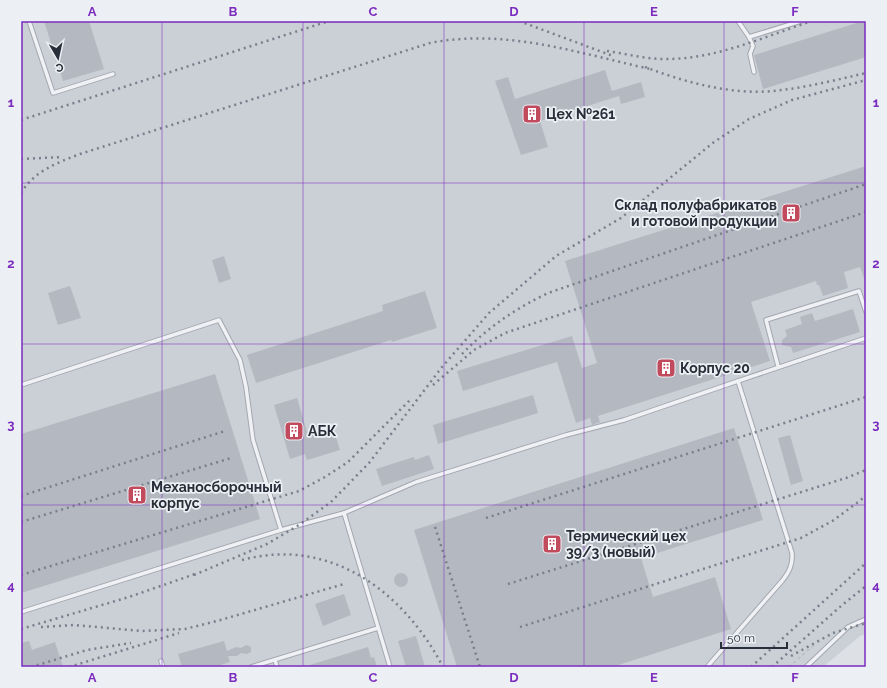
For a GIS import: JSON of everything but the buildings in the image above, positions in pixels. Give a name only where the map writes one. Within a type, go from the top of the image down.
[{"type":"lane","points":[[29,21],[53,93],[113,74]]},
{"type":"lane","points":[[738,21],[754,46],[750,54],[754,72]]},
{"type":"lane","points":[[749,37],[801,21]]},
{"type":"lane","points":[[778,366],[766,320],[859,291],[866,312]]},
{"type":"lane","points":[[21,385],[219,320],[240,360],[246,387],[253,440],[281,530]]},
{"type":"lane","points":[[21,612],[281,530],[344,513],[416,482],[566,435],[624,420],[778,366],[866,338]]},
{"type":"lane","points":[[707,667],[782,581],[790,571],[792,562],[790,548],[738,381]]},
{"type":"lane","points":[[344,513],[390,667]]},
{"type":"lane","points":[[806,667],[848,628],[866,619]]},
{"type":"lane","points":[[251,667],[378,628]]},
{"type":"lane","points":[[274,660],[277,667]]},
{"type":"lane","points":[[161,661],[163,667]]},
{"type":"path","points":[[789,667],[815,644]]},
{"type":"shaded area","points":[[21,21],[866,21],[866,634],[860,636],[823,667],[21,667]]},
{"type":"railway","points":[[21,120],[329,21]]},
{"type":"railway","points":[[519,21],[613,56]]},
{"type":"railway","points":[[607,51],[654,59],[688,58],[706,55],[742,45],[812,21]]},
{"type":"railway","points":[[21,193],[26,185],[39,173],[55,164],[80,154],[430,43],[458,39],[486,38],[514,40],[541,44],[650,69]]},
{"type":"railway","points":[[645,67],[676,78],[708,86],[757,92],[820,84],[866,73]]},
{"type":"railway","points":[[194,575],[267,544],[299,525],[331,502],[369,463],[442,367],[489,313],[556,256],[621,218],[714,142],[749,119],[792,100],[866,80]]},
{"type":"railway","points":[[21,159],[63,157]]},
{"type":"railway","points":[[462,354],[502,319],[524,305],[548,293],[866,184]]},
{"type":"railway","points":[[433,385],[474,350],[505,333],[866,212]]},
{"type":"railway","points":[[486,518],[866,397]]},
{"type":"railway","points":[[21,575],[299,491],[348,462],[412,398]]},
{"type":"railway","points":[[21,496],[225,431]]},
{"type":"railway","points":[[21,522],[231,458]]},
{"type":"railway","points":[[508,584],[846,478],[866,470]]},
{"type":"railway","points":[[520,627],[801,538],[834,520],[866,496]]},
{"type":"railway","points":[[435,527],[480,667]]},
{"type":"railway","points":[[242,560],[274,555],[305,556],[334,564],[361,576],[385,594],[408,615],[427,640],[443,667]]},
{"type":"railway","points":[[751,667],[866,563]]},
{"type":"railway","points":[[21,629],[129,597],[198,573]]},
{"type":"railway","points":[[41,627],[74,625],[142,631],[185,629],[344,584]]},
{"type":"railway","points":[[772,667],[866,586]]},
{"type":"railway","points":[[791,656],[833,633],[866,623]]},
{"type":"railway","points":[[69,667],[179,633]]},
{"type":"railway","points":[[31,667],[87,650],[131,643]]},
{"type":"place","name":"Цех №261","points":[[532,114]]},
{"type":"place","name":"Склад полуфабрикатов и готовой продукции","points":[[791,213]]},
{"type":"place","name":"Корпус 20","points":[[666,368]]},
{"type":"place","name":"АБК","points":[[294,431]]},
{"type":"place","name":"Механосборочный корпус","points":[[137,495]]},
{"type":"place","name":"Термический цех 39/3 (новый)","points":[[552,544]]}]
